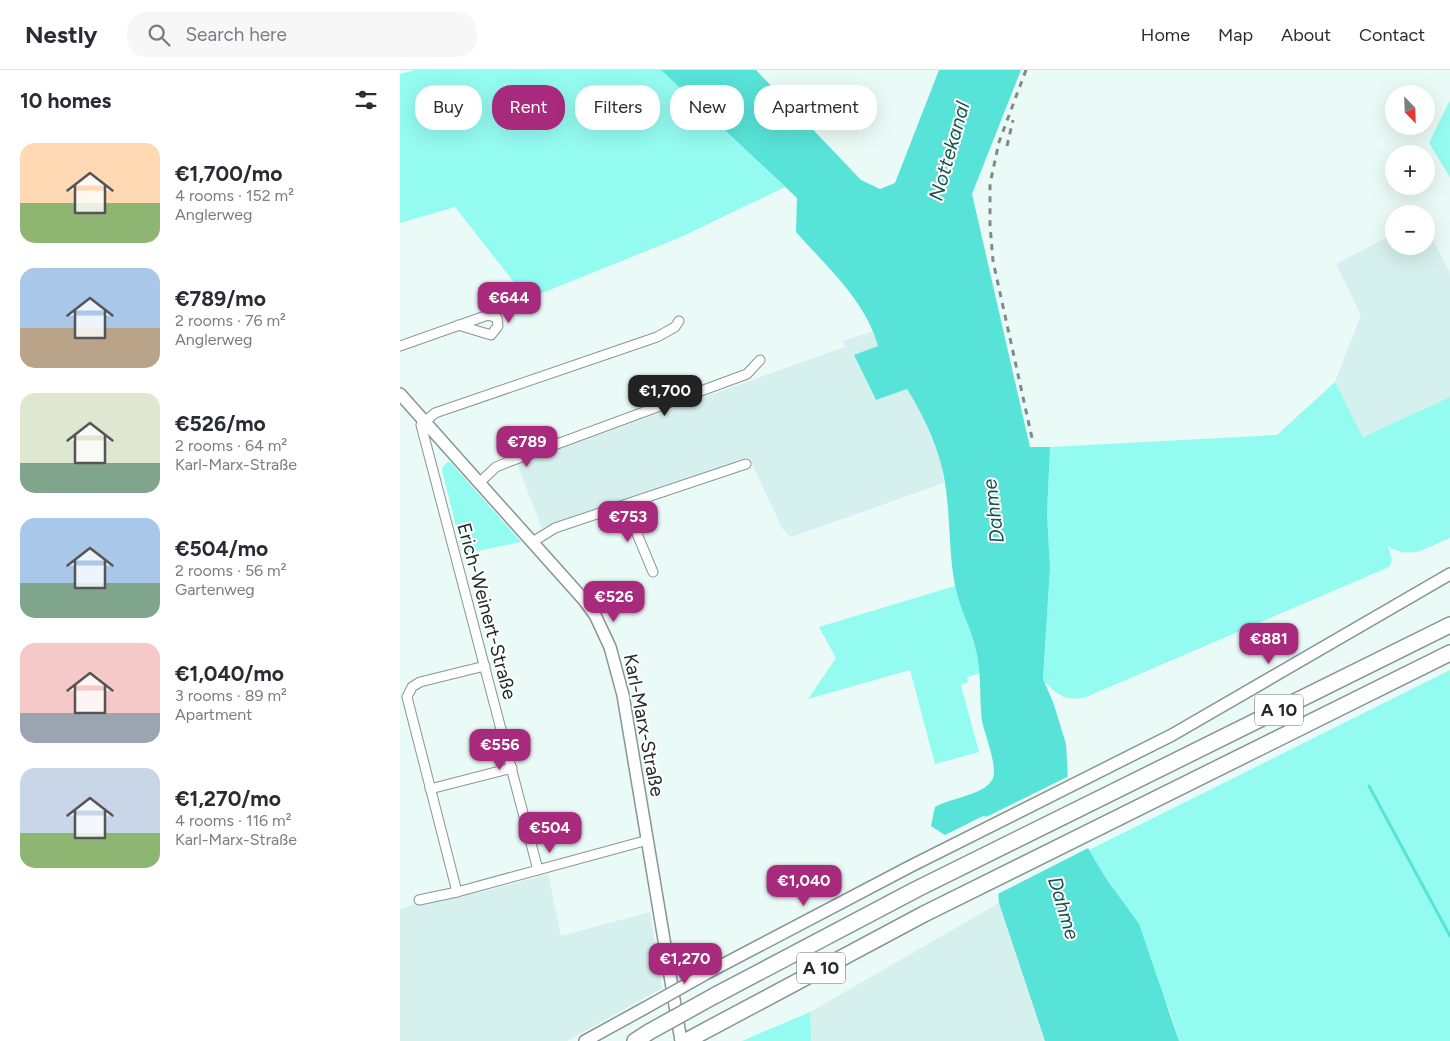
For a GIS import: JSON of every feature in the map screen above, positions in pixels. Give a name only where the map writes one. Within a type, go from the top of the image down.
[{"type":"highway","name":"A 10","points":[[635,1041],[714,996],[917,889],[1450,625]]},
{"type":"highway","name":"A 10","points":[[686,1041],[924,914],[1450,653]]},
{"type":"main road","name":"Karl-Marx-Straße","points":[[400,394],[534,541],[584,600],[595,615],[610,647],[623,695],[681,1041]]},
{"type":"main road","points":[[586,1041],[709,972],[911,866],[1098,773],[1211,714],[1450,574]]},
{"type":"street","points":[[425,420],[435,413],[658,337],[675,328],[679,321]]},
{"type":"street","points":[[400,346],[458,325]]},
{"type":"street","points":[[480,482],[496,467],[747,374],[760,360]]},
{"type":"street","name":"Erich-Weinert-Straße","points":[[425,420],[421,425],[538,870]]},
{"type":"street","points":[[534,541],[555,528],[746,464]]},
{"type":"street","points":[[625,504],[653,572]]},
{"type":"street","points":[[457,892],[407,697],[412,687],[420,682],[485,666]]},
{"type":"street","points":[[430,789],[512,768]]},
{"type":"street","points":[[419,900],[457,892],[648,840]]},
{"type":"shaded area","points":[[415,70],[661,70],[677,85],[670,85],[670,130],[725,130],[785,187],[681,237],[527,299],[455,207],[400,223],[400,74]]},
{"type":"shaded area","points":[[1450,100],[1450,177],[1435,153],[1435,145],[1430,145],[1429,143],[1433,135],[1435,135],[1435,131]]},
{"type":"shaded area","points":[[1385,239],[1385,255],[1435,255],[1435,244],[1450,273],[1450,397],[1363,437],[1335,382],[1361,315],[1336,264]]},
{"type":"shaded area","points":[[874,331],[878,346],[854,356],[876,400],[907,389],[920,411],[940,458],[944,483],[791,537],[782,528],[749,457],[542,528],[517,464],[845,347],[843,341]]},
{"type":"shaded area","points":[[1335,382],[1363,437],[1450,397],[1450,538],[1412,552],[1396,550],[1388,546],[1392,560],[1389,567],[1086,697],[1067,698],[1052,689],[1043,680],[1050,568],[1047,513],[1050,447],[1277,435]]},
{"type":"shaded area","points":[[448,462],[451,463],[521,542],[463,554],[442,470],[443,466]]},
{"type":"shaded area","points":[[955,586],[976,649],[981,673],[967,677],[968,682],[961,685],[979,752],[935,764],[910,670],[808,699],[836,658],[819,627]]},
{"type":"shaded area","points":[[1450,670],[1450,1041],[1179,1041],[1171,1014],[1107,880],[1089,850]]},
{"type":"shaded area","points":[[548,874],[561,936],[650,912],[662,988],[567,1041],[400,1041],[400,909],[457,892],[460,895],[482,892]]},
{"type":"shaded area","points":[[999,903],[1045,1041],[811,1041],[810,1012]]},
{"type":"shaded area","points":[[810,1012],[811,1041],[742,1041]]},
{"type":"water","points":[[661,70],[756,70],[770,85],[754,85],[754,130],[813,130],[861,180],[880,189],[895,183],[939,70],[1021,70],[972,194],[1030,447],[1050,447],[1047,513],[1050,568],[1043,679],[1053,702],[1066,744],[1069,798],[1089,850],[1107,880],[1139,924],[1179,1041],[1045,1041],[999,903],[998,892],[1027,878],[1010,821],[983,816],[945,835],[931,826],[935,807],[982,789],[988,785],[994,775],[991,752],[982,721],[976,650],[955,585],[946,489],[939,457],[921,414],[907,389],[876,400],[854,355],[878,346],[872,330],[855,299],[796,232],[797,198],[725,130],[744,130],[744,85],[677,85]]},
{"type":"pier","points":[[1069,776],[1071,798],[1090,847],[996,895],[997,890],[1024,877],[1008,823],[984,818]]},
{"type":"waterway","points":[[1369,786],[1450,936]]},
{"type":"railway","points":[[1026,70],[999,142],[990,184],[990,225],[993,261],[1032,438]]},
{"type":"railway","points":[[1007,146],[1013,120]]},
{"type":"water label","name":"Nottekanal","points":[[949,151]]},
{"type":"water label","name":"Dahme","points":[[993,511]]},
{"type":"water label","name":"Dahme","points":[[1064,908]]}]
